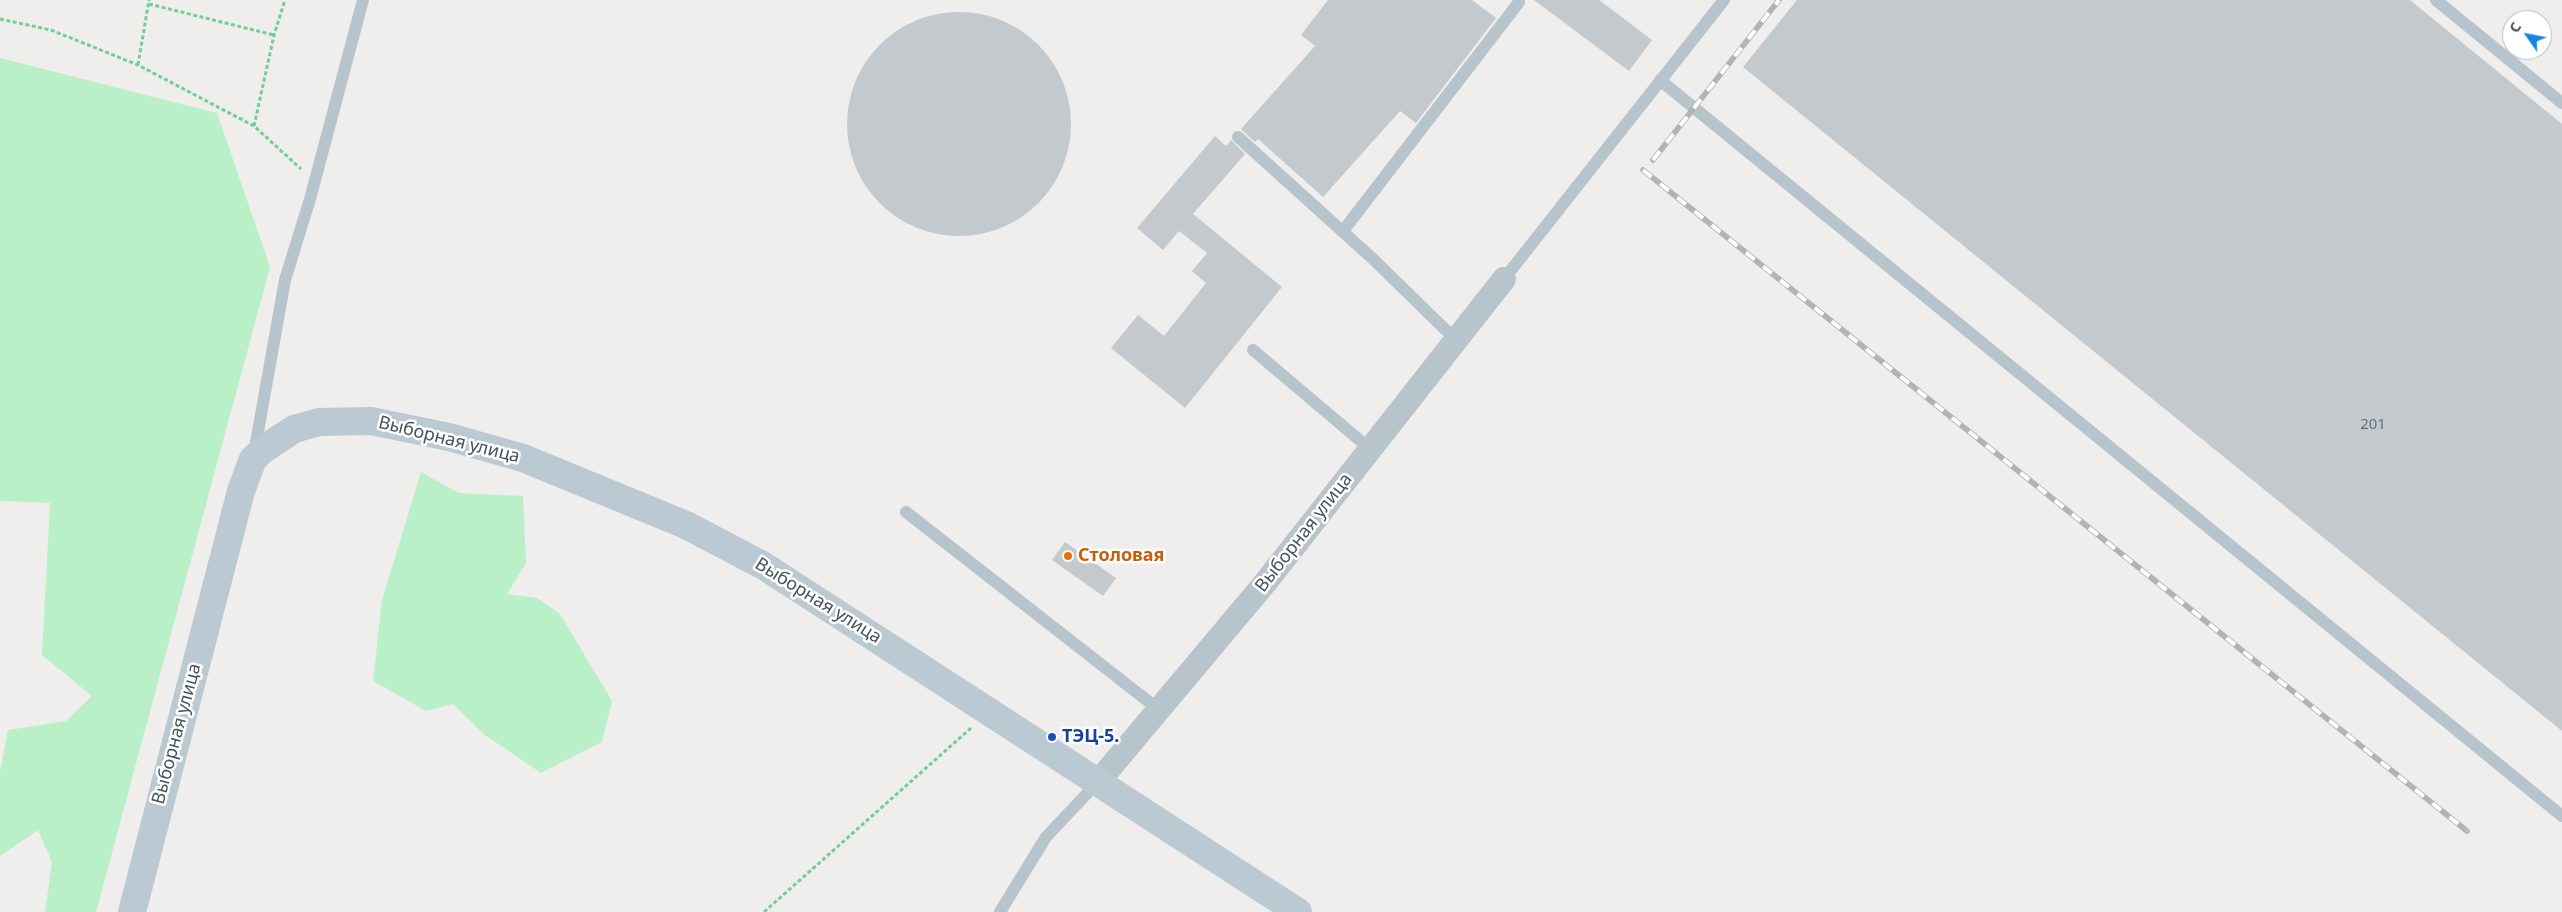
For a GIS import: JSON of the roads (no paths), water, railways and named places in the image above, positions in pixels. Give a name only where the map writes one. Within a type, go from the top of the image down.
[{"type":"main road","name":"Выборная улица","points":[[132,912],[240,491],[253,459],[264,449],[294,429],[319,422],[371,421],[450,437],[524,458],[686,525],[764,566],[1298,912]]},
{"type":"street","name":"Выборная улица","points":[[1098,782],[1265,582],[1504,279]]},
{"type":"lane","points":[[253,459],[285,280],[315,182],[363,0]]},
{"type":"lane","points":[[1504,279],[1724,0]]},
{"type":"lane","points":[[2436,0],[2562,103]]},
{"type":"lane","points":[[1343,231],[1519,2]]},
{"type":"lane","points":[[1660,80],[2562,816]]},
{"type":"lane","points":[[1238,137],[1343,231],[1456,340]]},
{"type":"lane","points":[[1253,350],[1370,449]]},
{"type":"lane","points":[[906,512],[1158,709]]},
{"type":"lane","points":[[1000,912],[1046,837],[1098,782]]},
{"type":"railway","points":[[1653,160],[1779,0]]},
{"type":"railway","points":[[1643,170],[2467,831]]},
{"type":"place","name":"Столовая","points":[[1068,556]]},
{"type":"place","name":"ТЭЦ-5.","points":[[1052,737]]}]
